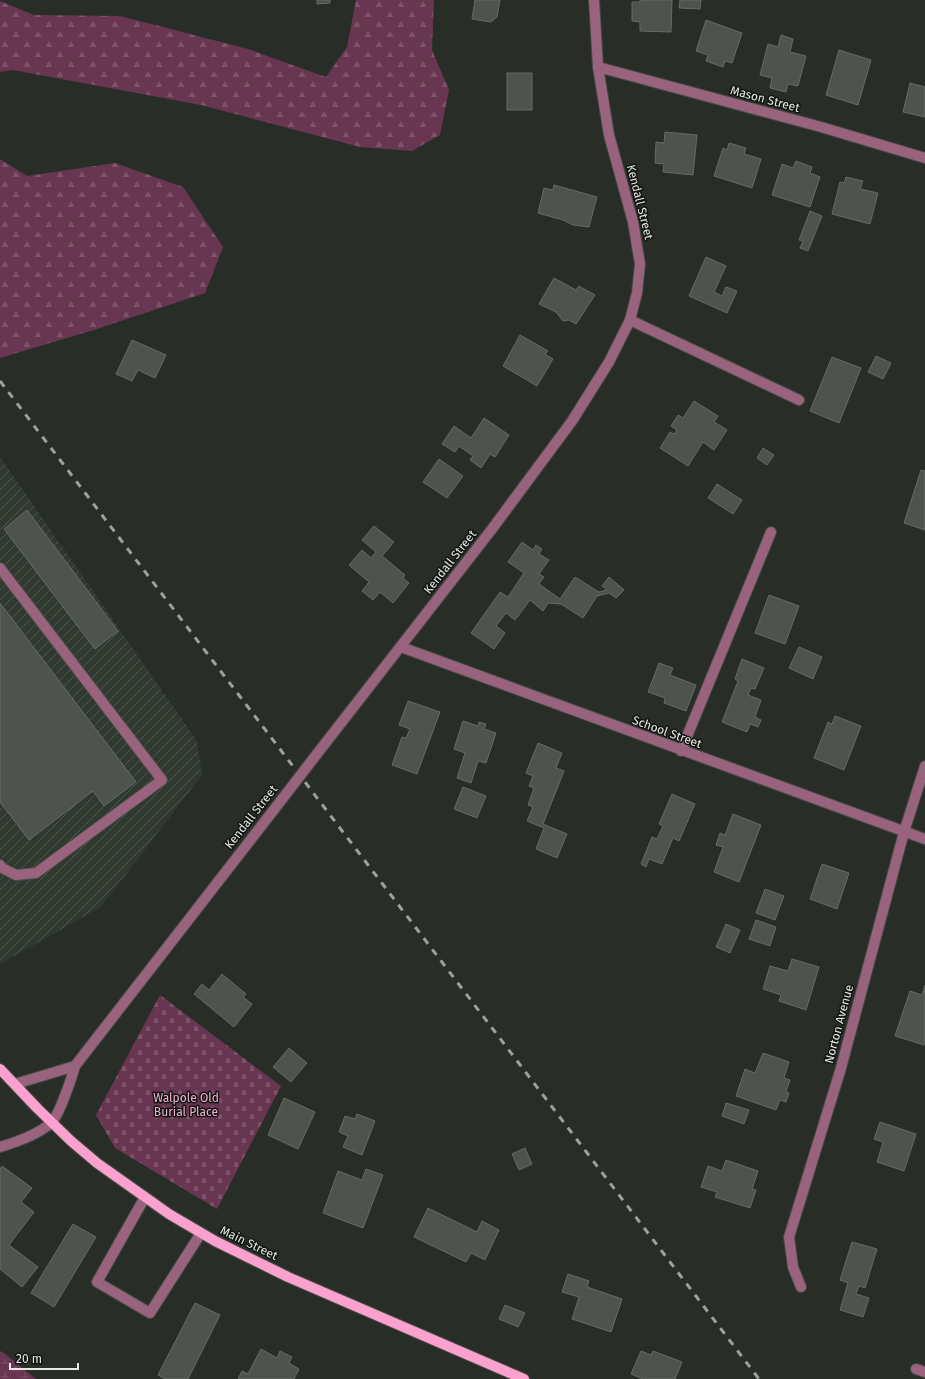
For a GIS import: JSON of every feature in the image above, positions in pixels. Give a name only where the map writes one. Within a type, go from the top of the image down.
[{"type":"main road","name":"Main Street","points":[[0,1069],[52,1122],[97,1163],[169,1214],[201,1233],[288,1277],[524,1379]]},
{"type":"street","name":"Kendall Street","points":[[75,1066],[492,529],[572,421],[609,362],[630,320],[637,293],[640,264],[633,222],[609,135],[598,66],[594,0]]},
{"type":"street","name":"Mason Street","points":[[598,66],[820,127],[925,158]]},
{"type":"street","points":[[630,320],[799,400]]},
{"type":"street","points":[[681,750],[771,532]]},
{"type":"street","points":[[0,568],[162,780],[36,873],[16,876],[2,868],[0,865]]},
{"type":"street","name":"School Street","points":[[401,648],[925,840]]},
{"type":"street","name":"Norton Avenue","points":[[801,1288],[793,1267],[788,1237],[841,1068],[904,832],[925,766]]},
{"type":"street","points":[[15,1084],[75,1066]]},
{"type":"street","points":[[0,1147],[25,1139],[52,1122],[68,1088],[75,1066]]},
{"type":"street","points":[[145,1197],[97,1282],[150,1313],[201,1233]]},
{"type":"shaded area","points":[[0,457],[197,741],[202,775],[101,907],[0,964]]},
{"type":"green space","points":[[356,0],[434,0],[432,50],[449,90],[440,135],[412,151],[360,147],[201,105],[13,70],[0,72],[0,1],[34,15],[120,16],[248,49],[326,77],[347,47]]},
{"type":"green space","points":[[0,159],[27,176],[115,163],[183,187],[223,247],[205,293],[97,329],[0,358]]},
{"type":"green space","name":"Walpole Old Burial Place","points":[[160,995],[281,1086],[217,1209],[115,1148],[96,1115]]},
{"type":"green space","points":[[0,1351],[4,1353],[36,1379],[0,1379]]},
{"type":"building","points":[[317,0],[330,0],[330,3],[317,4]]},
{"type":"building","points":[[475,0],[500,0],[497,17],[491,22],[472,19]]},
{"type":"building","points":[[640,0],[672,0],[671,32],[640,31],[640,22],[632,21],[632,2],[640,2]]},
{"type":"building","points":[[680,0],[701,0],[700,9],[679,8]]},
{"type":"building","points":[[706,20],[742,33],[732,63],[725,61],[723,67],[706,61],[708,55],[696,51]]},
{"type":"building","points":[[781,35],[793,39],[790,52],[806,56],[798,86],[788,84],[786,92],[770,88],[772,78],[760,75],[768,44],[778,47]]},
{"type":"building","points":[[839,50],[871,60],[858,105],[826,95]]},
{"type":"building","points":[[507,73],[532,73],[532,110],[507,110]]},
{"type":"building","points":[[910,83],[925,87],[925,117],[903,112]]},
{"type":"building","points":[[665,132],[697,135],[693,175],[663,172],[664,164],[655,163],[656,142],[664,143]]},
{"type":"building","points":[[729,143],[746,148],[744,154],[761,159],[752,188],[714,176],[723,148],[727,150]]},
{"type":"building","points":[[796,161],[812,167],[810,173],[820,177],[810,207],[772,195],[782,164],[793,168]]},
{"type":"building","points":[[846,177],[863,181],[860,189],[878,193],[870,224],[832,214],[840,182],[844,183]]},
{"type":"building","points":[[554,185],[597,197],[589,227],[573,225],[563,220],[538,213],[544,188],[553,190]]},
{"type":"building","points":[[810,211],[822,216],[808,251],[800,248],[803,241],[799,240]]},
{"type":"building","points":[[706,257],[726,266],[714,292],[722,296],[726,287],[737,291],[727,313],[689,296]]},
{"type":"building","points":[[554,278],[576,290],[579,286],[595,295],[576,324],[569,320],[563,321],[556,312],[539,304]]},
{"type":"building","points":[[520,335],[548,351],[545,354],[553,359],[537,386],[503,366]]},
{"type":"building","points":[[132,340],[166,355],[155,378],[138,370],[132,381],[116,374]]},
{"type":"building","points":[[876,356],[891,363],[883,379],[868,372]]},
{"type":"building","points":[[832,357],[861,368],[839,423],[810,411]]},
{"type":"building","points":[[694,401],[718,416],[714,422],[727,430],[714,450],[703,442],[688,466],[660,448],[670,432],[674,434],[677,430],[671,426],[678,415],[683,418]]},
{"type":"building","points":[[484,418],[509,435],[495,457],[490,454],[481,468],[470,460],[473,456],[459,446],[455,452],[442,444],[454,426],[471,438]]},
{"type":"building","points":[[763,448],[774,455],[767,465],[757,458]]},
{"type":"building","points":[[439,459],[463,476],[447,498],[423,482]]},
{"type":"building","points":[[921,470],[925,471],[925,530],[904,523]]},
{"type":"building","points":[[717,484],[742,500],[733,514],[708,498]]},
{"type":"building","points":[[27,510],[118,631],[95,649],[4,529]]},
{"type":"building","points":[[374,526],[394,542],[382,556],[405,575],[403,578],[409,583],[393,603],[380,592],[373,600],[362,591],[369,582],[349,565],[362,550],[371,558],[376,552],[362,540]]},
{"type":"building","points":[[522,542],[533,550],[536,545],[542,549],[539,554],[549,560],[539,574],[544,577],[539,584],[560,599],[575,577],[599,592],[607,590],[602,586],[609,577],[624,590],[616,598],[609,593],[597,596],[583,618],[561,604],[548,603],[543,611],[530,600],[515,620],[506,613],[496,626],[505,633],[494,649],[471,633],[500,592],[508,597],[524,573],[508,562]]},
{"type":"building","points":[[769,595],[799,606],[785,644],[755,633]]},
{"type":"building","points":[[0,603],[136,782],[104,806],[93,791],[29,840],[0,802]]},
{"type":"building","points":[[799,647],[822,657],[813,679],[789,668]]},
{"type":"building","points":[[742,659],[764,668],[755,689],[751,688],[748,695],[761,700],[755,717],[761,720],[758,727],[750,724],[747,732],[722,722],[738,681],[735,679]]},
{"type":"building","points":[[659,663],[673,668],[670,675],[696,685],[686,711],[664,703],[665,698],[648,692]]},
{"type":"building","points":[[408,701],[440,712],[417,774],[392,765],[402,737],[406,738],[410,729],[399,725]]},
{"type":"building","points":[[835,716],[861,726],[844,770],[814,758],[828,722],[832,724]]},
{"type":"building","points":[[463,721],[478,726],[479,722],[486,724],[484,729],[496,733],[486,763],[478,761],[471,783],[457,778],[465,753],[454,749]]},
{"type":"building","points":[[538,743],[562,753],[556,768],[564,771],[543,824],[567,834],[557,858],[536,849],[544,828],[527,821],[533,807],[528,805],[534,788],[529,786],[533,776],[526,773]]},
{"type":"building","points":[[463,787],[486,796],[477,818],[454,809]]},
{"type":"building","points":[[672,794],[695,804],[679,841],[673,838],[662,864],[649,859],[646,867],[641,864],[652,837],[657,839],[663,826],[659,824]]},
{"type":"building","points":[[733,814],[761,825],[739,882],[714,872],[723,847],[716,845],[720,833],[725,835]]},
{"type":"building","points":[[822,864],[849,873],[837,909],[810,899]]},
{"type":"building","points":[[765,889],[784,896],[775,920],[756,913]]},
{"type":"building","points":[[756,920],[776,927],[770,946],[749,939]]},
{"type":"building","points":[[726,924],[740,930],[730,953],[716,947]]},
{"type":"building","points":[[792,959],[819,967],[806,1010],[779,1001],[781,995],[763,989],[770,966],[788,971]]},
{"type":"building","points":[[222,974],[246,994],[243,997],[252,1004],[234,1027],[194,994],[202,984],[209,990]]},
{"type":"building","points":[[925,985],[924,1045],[895,1036],[910,991],[922,995]]},
{"type":"building","points":[[289,1048],[307,1063],[291,1082],[273,1067]]},
{"type":"building","points":[[763,1053],[789,1062],[784,1078],[790,1080],[786,1092],[789,1093],[786,1102],[780,1100],[776,1110],[736,1096],[745,1069],[755,1073]]},
{"type":"building","points":[[284,1098],[315,1112],[298,1149],[268,1135]]},
{"type":"building","points":[[726,1103],[749,1110],[744,1124],[722,1116]]},
{"type":"building","points":[[357,1114],[375,1121],[362,1155],[343,1147],[348,1136],[339,1132],[345,1116],[355,1119]]},
{"type":"building","points":[[880,1122],[916,1134],[904,1171],[877,1162],[883,1142],[874,1139]]},
{"type":"building","points":[[525,1148],[532,1164],[519,1170],[512,1154]]},
{"type":"building","points":[[726,1160],[758,1171],[752,1189],[756,1190],[750,1208],[715,1197],[717,1192],[701,1187],[708,1166],[722,1171]]},
{"type":"building","points":[[2,1166],[32,1188],[21,1202],[34,1212],[9,1245],[38,1267],[22,1287],[0,1269],[0,1169]]},
{"type":"building","points":[[366,1169],[383,1175],[363,1228],[323,1213],[338,1171],[362,1180]]},
{"type":"building","points":[[428,1208],[477,1232],[482,1221],[499,1230],[485,1260],[471,1253],[466,1262],[414,1237]]},
{"type":"building","points":[[73,1224],[96,1237],[54,1307],[31,1293]]},
{"type":"building","points":[[852,1242],[877,1249],[865,1288],[859,1286],[856,1294],[869,1298],[863,1317],[840,1310],[848,1283],[840,1280]]},
{"type":"building","points":[[568,1274],[589,1281],[587,1287],[622,1299],[611,1332],[572,1319],[579,1297],[562,1292]]},
{"type":"building","points":[[195,1303],[220,1315],[188,1379],[165,1379],[158,1375]]},
{"type":"building","points":[[505,1305],[525,1313],[518,1327],[499,1319]]},
{"type":"building","points":[[261,1349],[277,1358],[280,1351],[292,1357],[289,1363],[299,1369],[294,1379],[238,1379],[242,1371],[248,1374]]},
{"type":"building","points":[[641,1351],[651,1355],[653,1351],[682,1362],[675,1379],[643,1379],[631,1374]]},
{"type":"railway","points":[[0,381],[759,1379]]}]
